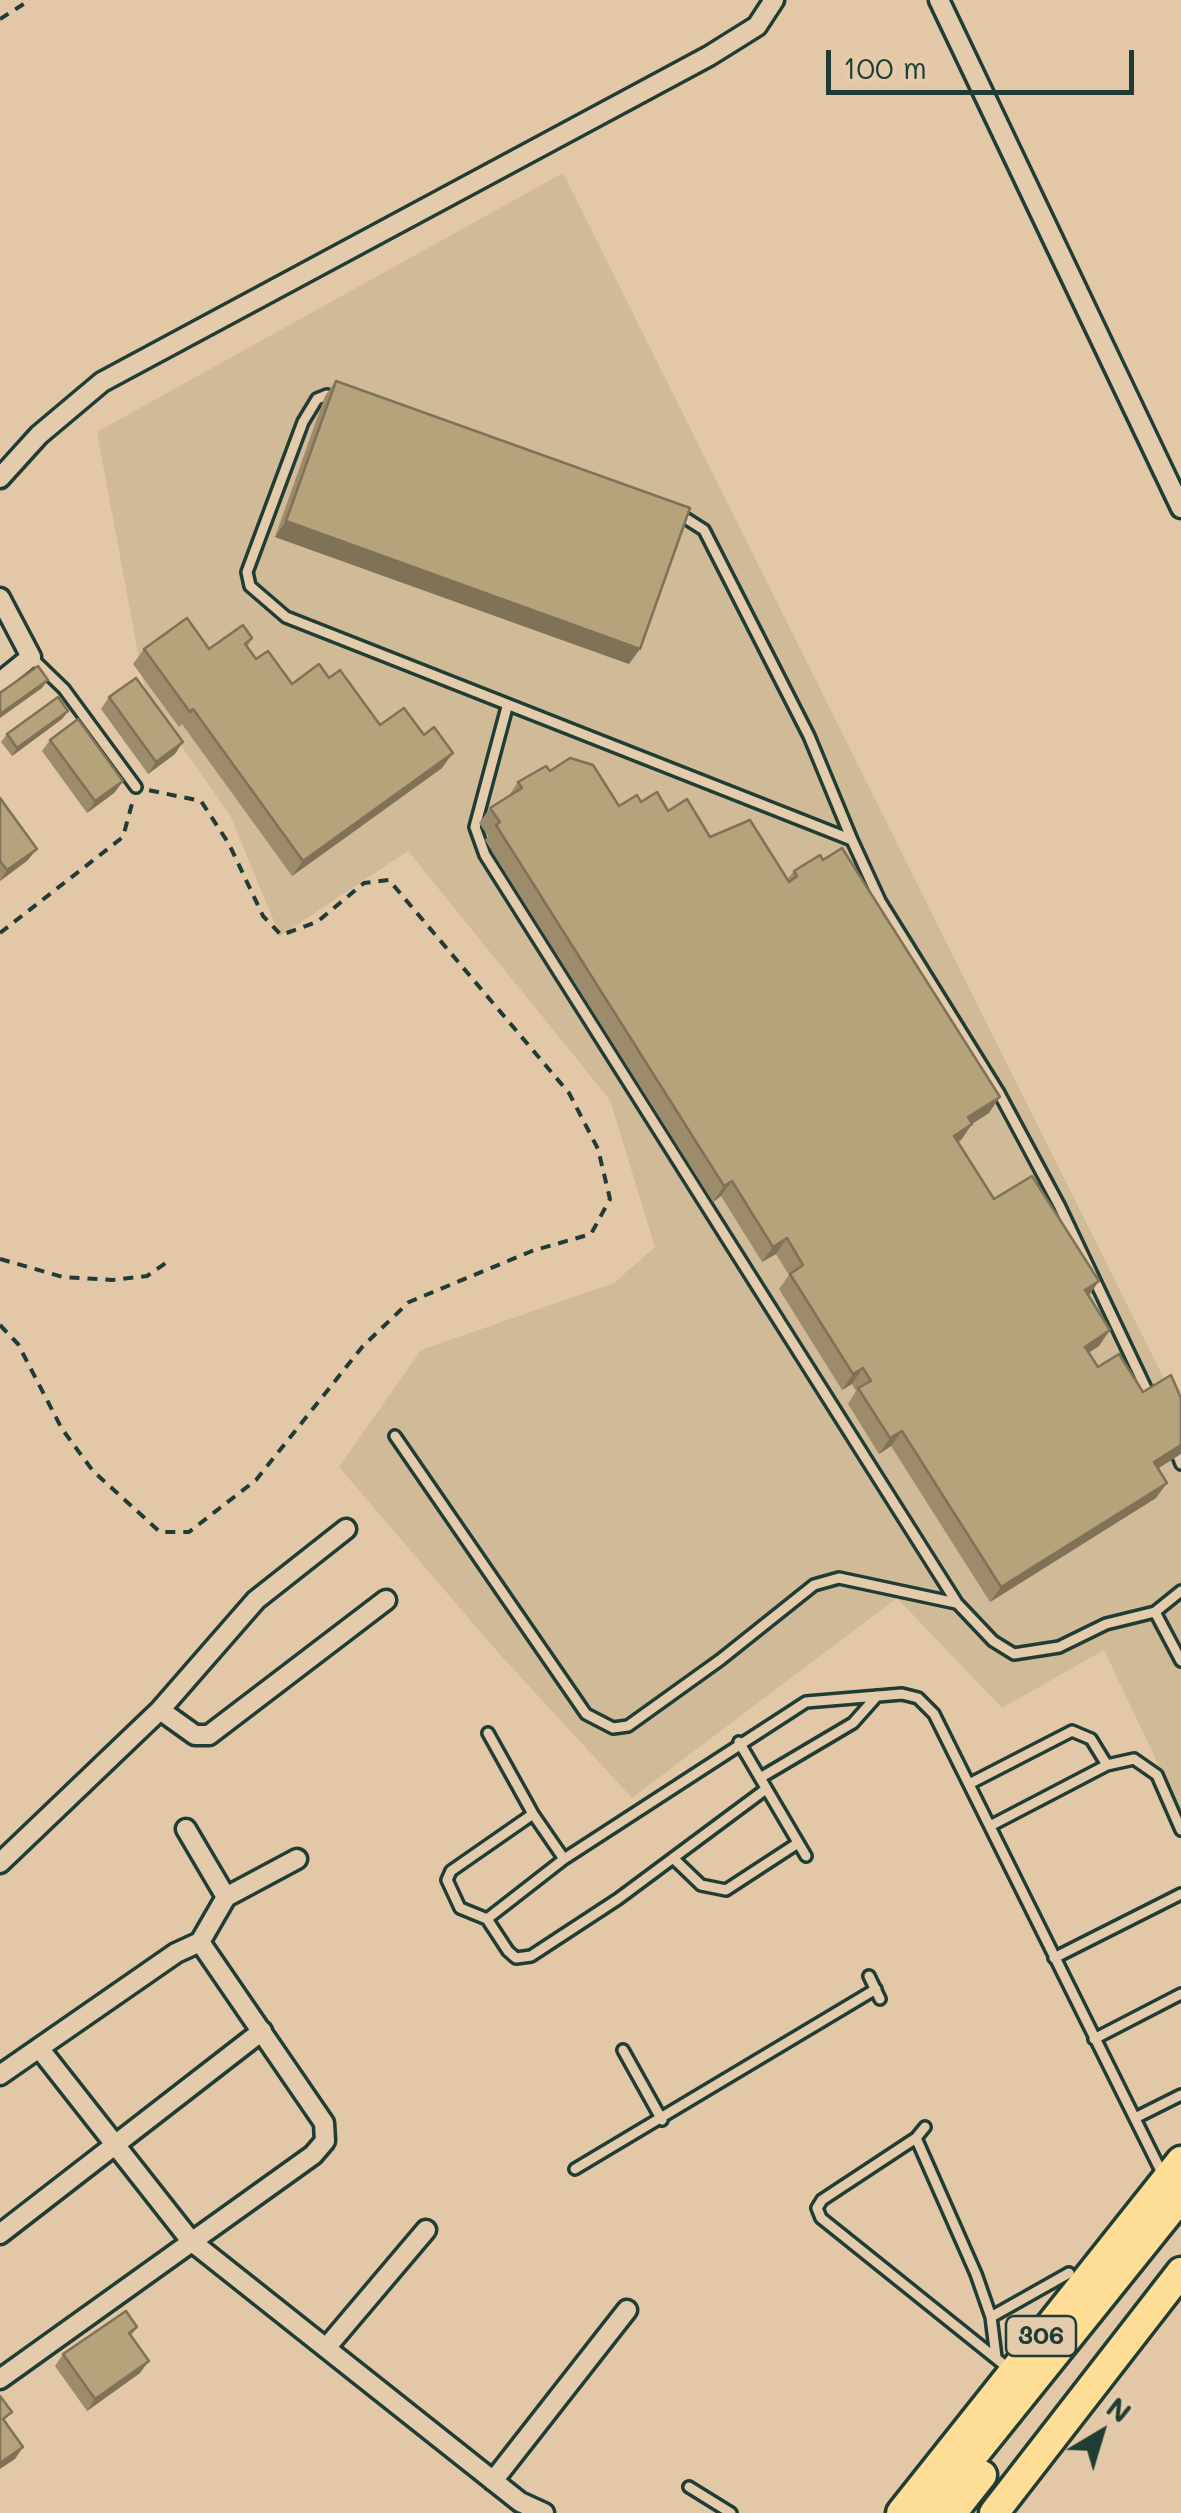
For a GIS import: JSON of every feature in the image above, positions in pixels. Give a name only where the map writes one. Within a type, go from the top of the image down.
[{"type":"main road","name":"306","points":[[901,2513],[1004,2364],[1176,2179]]},
{"type":"main road","points":[[927,2513],[1176,2179]]},
{"type":"main road","name":"306","points":[[952,2513],[1181,2220]]},
{"type":"main road","name":"306","points":[[994,2513],[1169,2296],[1181,2272]]},
{"type":"main road","name":"306","points":[[1013,2513],[1113,2362]]},
{"type":"street","points":[[0,478],[39,435],[102,382],[709,56],[758,26],[774,0]]},
{"type":"street","points":[[939,0],[1181,508]]},
{"type":"street","points":[[0,598],[6,622],[30,657],[0,682]]},
{"type":"street","points":[[0,1863],[160,1710],[216,1640],[256,1600],[346,1528]]},
{"type":"street","points":[[160,1710],[195,1734],[209,1735],[386,1600]]},
{"type":"street","points":[[186,1829],[226,1897]]},
{"type":"street","points":[[0,2075],[176,1952],[200,1942],[226,1897],[297,1859]]},
{"type":"street","points":[[0,2380],[313,2155],[325,2141],[324,2124],[200,1942]]},
{"type":"street","points":[[0,2234],[112,2143],[262,2031]]},
{"type":"street","points":[[40,2048],[191,2241],[520,2502],[544,2513]]},
{"type":"street","points":[[326,2348],[426,2230]]},
{"type":"street","points":[[493,2481],[627,2310]]},
{"type":"lane","points":[[345,401],[322,396],[303,422],[247,572],[250,586],[286,617],[507,708],[852,840]]},
{"type":"lane","points":[[664,509],[704,530],[810,736],[880,901],[999,1093],[1059,1206],[1150,1397]]},
{"type":"lane","points":[[30,657],[64,688],[136,787]]},
{"type":"lane","points":[[507,708],[475,827],[484,855],[957,1603],[993,1641],[1014,1654],[1060,1646],[1106,1624],[1155,1612],[1181,1591]]},
{"type":"lane","points":[[396,1436],[586,1714],[613,1728],[628,1726],[814,1585],[839,1578],[957,1603]]},
{"type":"lane","points":[[1155,1612],[1181,1661]]},
{"type":"lane","points":[[487,1919],[564,1859],[806,1702],[902,1694],[918,1698],[934,1714],[1135,2118],[1176,2179]]},
{"type":"lane","points":[[760,1778],[853,1722],[877,1696]]},
{"type":"lane","points":[[969,1784],[1072,1731],[1090,1739],[1107,1765]]},
{"type":"lane","points":[[488,1733],[532,1814],[564,1859]]},
{"type":"lane","points":[[739,1742],[806,1856]]},
{"type":"lane","points":[[990,1826],[1122,1758],[1144,1762],[1157,1775],[1181,1830]]},
{"type":"lane","points":[[532,1814],[458,1864],[447,1880],[460,1908],[487,1919],[516,1958],[530,1956],[673,1858],[766,1788]]},
{"type":"lane","points":[[673,1858],[701,1885],[726,1890],[798,1843]]},
{"type":"lane","points":[[1054,1958],[1181,1894]]},
{"type":"lane","points":[[575,2170],[878,1994],[869,1976]]},
{"type":"lane","points":[[1094,2039],[1181,1994]]},
{"type":"lane","points":[[623,2050],[662,2120]]},
{"type":"lane","points":[[1135,2118],[1181,2095]]},
{"type":"lane","points":[[925,2127],[916,2138],[822,2200],[818,2208],[821,2218],[1004,2364]]},
{"type":"lane","points":[[916,2138],[970,2259],[1004,2364]]},
{"type":"lane","points":[[990,2317],[1069,2272]]},
{"type":"lane","points":[[688,2487],[730,2513]]},
{"type":"path","points":[[0,19],[30,0]]},
{"type":"path","points":[[0,934],[124,837],[136,787],[201,801],[229,844],[263,916],[281,936],[317,922],[364,883],[389,880],[570,1093],[598,1149],[610,1200],[591,1234],[532,1250],[409,1302],[362,1346],[315,1412],[256,1480],[189,1532],[160,1532],[92,1471],[62,1429],[18,1344],[0,1325]]},
{"type":"path","points":[[0,1260],[63,1277],[112,1280],[147,1276],[170,1260]]},
{"type":"shaded area","points":[[563,173],[1181,1413],[1181,1812],[1104,1650],[1002,1708],[897,1598],[632,1798],[495,1649],[339,1467],[421,1350],[614,1283],[655,1247],[610,1100],[408,851],[280,936],[230,815],[146,696],[97,432]]},
{"type":"building","points":[[336,381],[690,508],[640,649],[286,521]]},
{"type":"building","points":[[187,618],[209,649],[243,625],[252,638],[245,644],[256,659],[268,651],[292,684],[319,664],[329,678],[340,670],[380,725],[404,708],[424,735],[434,727],[453,753],[303,861],[193,709],[190,712],[144,649]]},
{"type":"building","points":[[38,666],[48,680],[0,714],[0,693]]},
{"type":"building","points":[[136,678],[183,742],[156,762],[109,697]]},
{"type":"building","points":[[58,697],[68,711],[17,748],[7,734]]},
{"type":"building","points":[[78,719],[123,781],[95,801],[50,740]]},
{"type":"building","points":[[570,758],[593,765],[619,806],[637,795],[641,802],[657,792],[668,811],[687,799],[710,837],[750,820],[789,882],[797,876],[794,871],[820,855],[823,860],[842,848],[1000,1097],[968,1117],[972,1124],[954,1136],[994,1199],[1032,1176],[1099,1281],[1085,1290],[1110,1330],[1085,1347],[1098,1367],[1119,1354],[1143,1392],[1171,1375],[1181,1398],[1181,1445],[1154,1462],[1167,1483],[1001,1587],[902,1431],[890,1438],[858,1388],[871,1381],[863,1368],[853,1374],[790,1274],[803,1265],[787,1238],[773,1247],[732,1181],[724,1186],[496,825],[500,822],[490,808],[522,788],[518,782],[546,766],[550,771]]},
{"type":"building","points":[[0,798],[37,849],[7,870],[0,861]]},
{"type":"building","points":[[126,2311],[137,2327],[129,2333],[149,2361],[95,2399],[63,2354]]},
{"type":"building","points":[[0,2396],[12,2412],[3,2419],[23,2447],[0,2463]]}]
